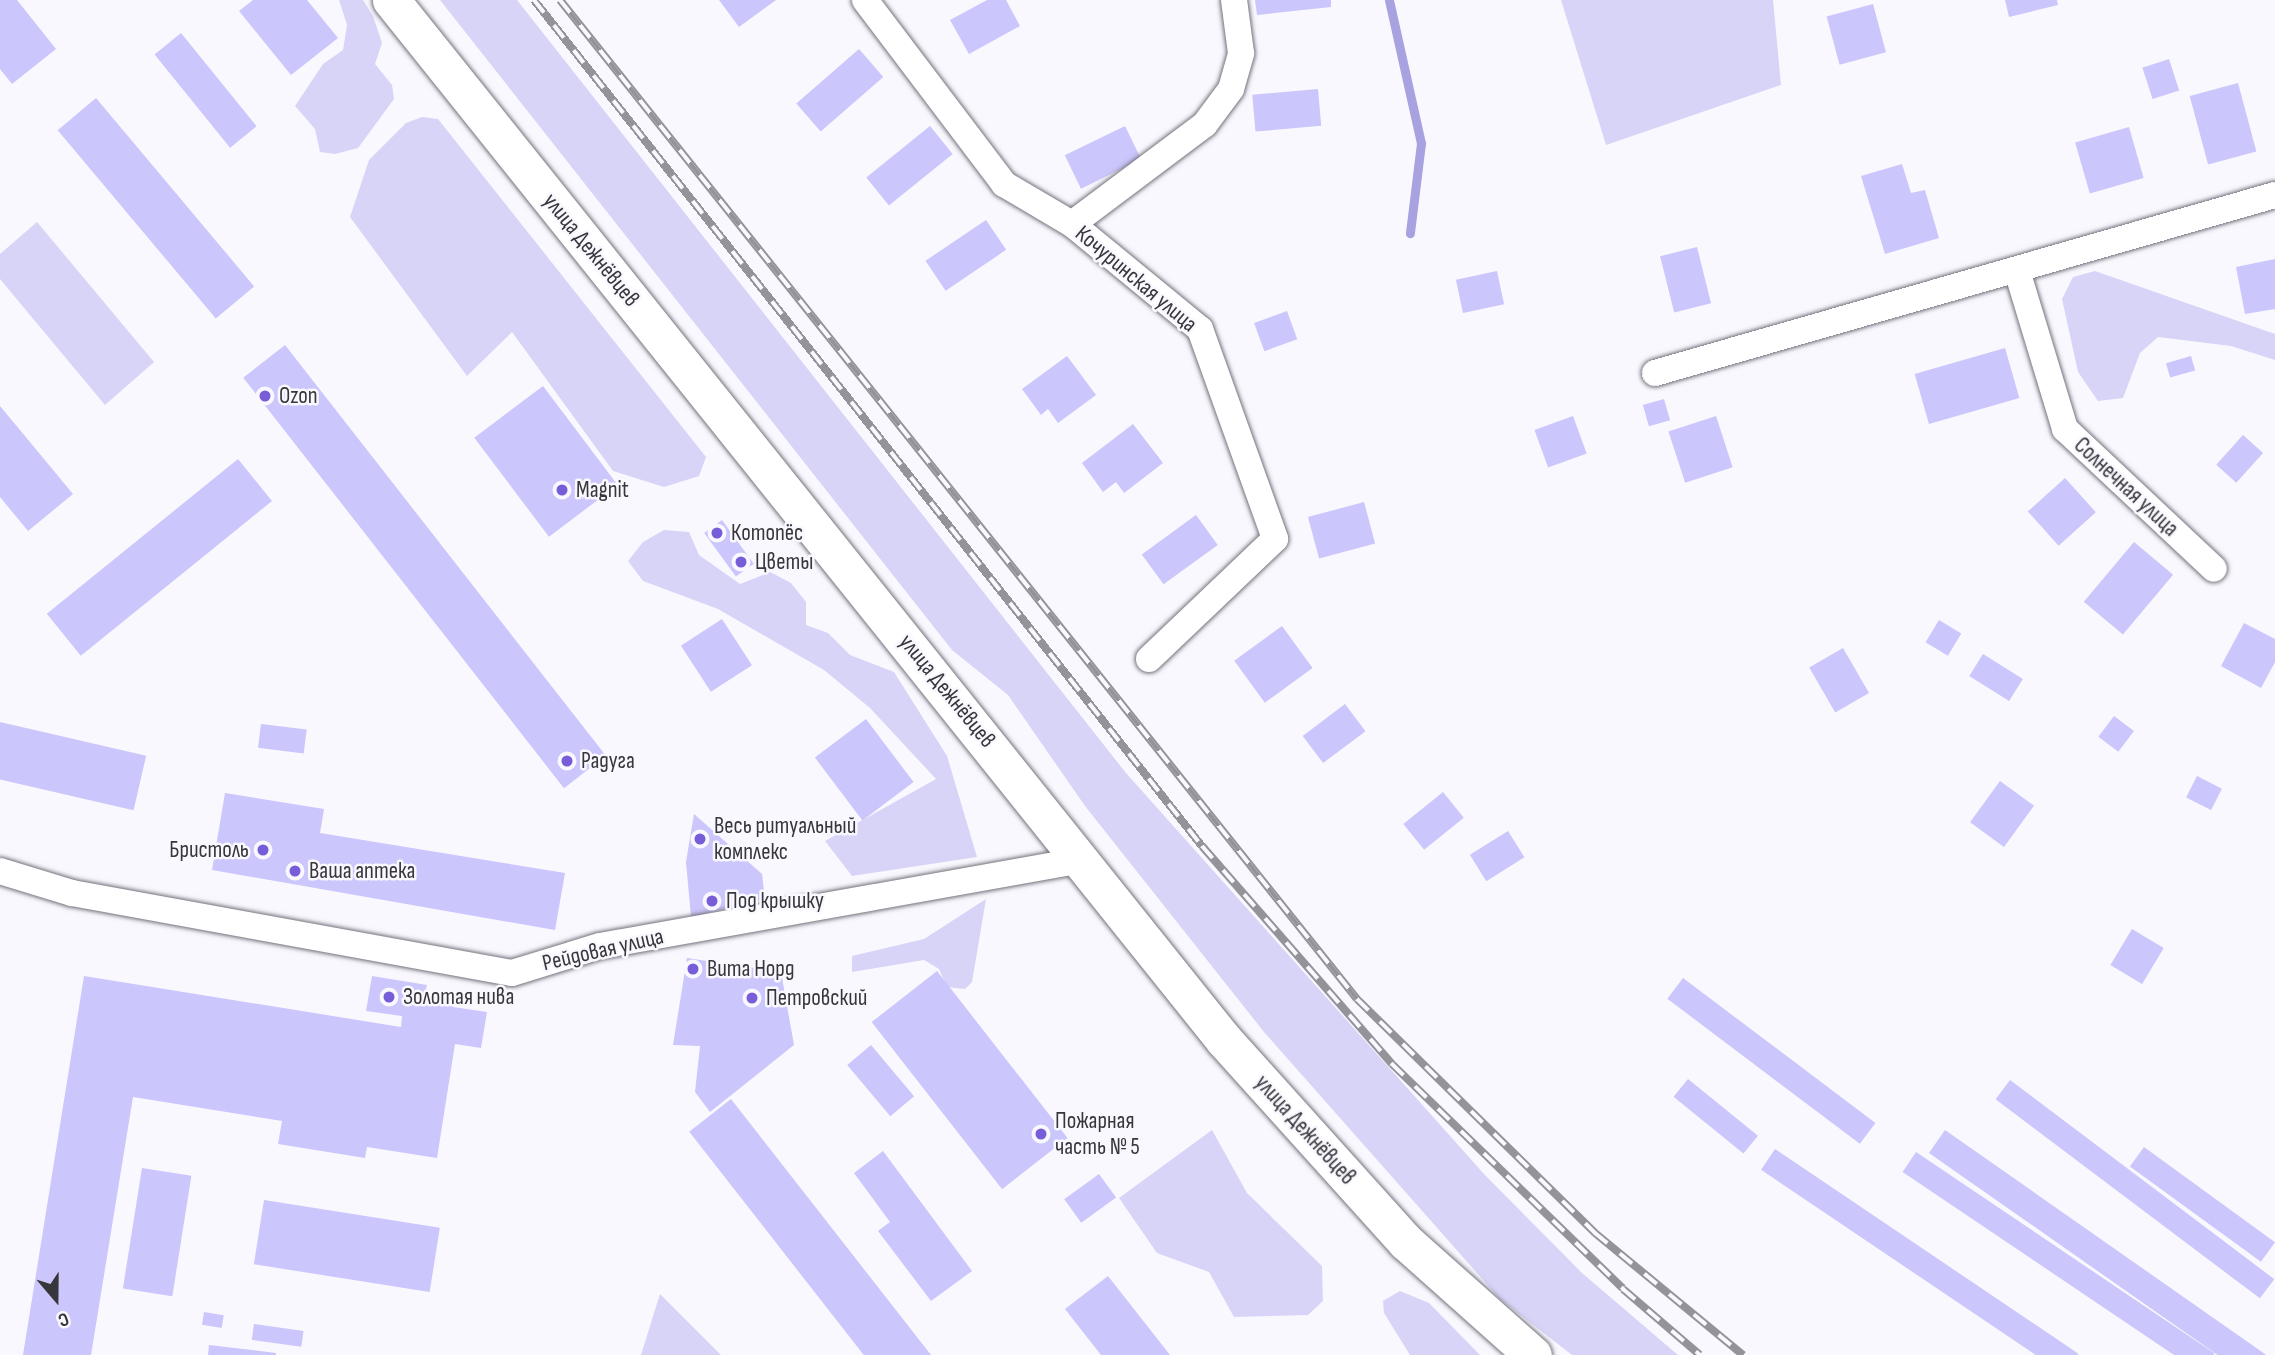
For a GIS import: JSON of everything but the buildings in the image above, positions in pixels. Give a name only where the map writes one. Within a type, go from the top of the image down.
[{"type":"main road","name":"улица Дежнёвцев","points":[[391,0],[1085,860],[1224,1041],[1397,1232],[1532,1355]]},
{"type":"street","name":"Кочуринская улица","points":[[865,0],[1004,184],[1072,224],[1200,329],[1275,539],[1149,659]]},
{"type":"street","points":[[1072,224],[1205,124],[1231,89],[1241,52],[1234,0]]},
{"type":"street","points":[[1655,373],[2018,274],[2275,195]]},
{"type":"street","name":"Солнечная улица","points":[[2018,274],[2065,429],[2214,569]]},
{"type":"street","name":"Рейдовая улица","points":[[0,871],[72,893],[512,973],[600,947],[1085,860]]},
{"type":"shaded area","points":[[339,0],[363,0],[373,16],[382,43],[375,64],[392,85],[394,99],[358,148],[335,154],[320,152],[315,129],[295,106],[323,64],[343,50],[347,25]]},
{"type":"shaded area","points":[[440,0],[517,0],[1126,773],[1484,1174],[1582,1273],[1678,1355],[1572,1355],[1500,1299],[1264,1032],[1085,806],[1008,695],[952,650]]},
{"type":"shaded area","points":[[1561,0],[1773,0],[1781,85],[1606,145]]},
{"type":"shaded area","points":[[422,117],[438,119],[706,457],[699,476],[664,487],[613,471],[512,332],[467,376],[350,217],[369,160],[406,123]]},
{"type":"shaded area","points":[[37,222],[154,362],[105,405],[0,279],[0,254]]},
{"type":"shaded area","points":[[2095,271],[2275,334],[2275,360],[2231,346],[2158,337],[2140,353],[2123,398],[2098,401],[2078,372],[2062,299],[2073,277]]},
{"type":"shaded area","points":[[664,530],[689,532],[699,555],[740,584],[770,572],[791,583],[806,602],[806,625],[828,633],[850,655],[894,672],[947,756],[977,857],[852,876],[825,841],[936,779],[870,708],[824,670],[718,609],[643,581],[628,561],[643,542]]},
{"type":"shaded area","points":[[986,899],[972,982],[965,989],[947,987],[939,969],[924,960],[852,972],[852,956],[924,939]]},
{"type":"shaded area","points":[[1212,1130],[1247,1193],[1322,1266],[1323,1301],[1308,1315],[1234,1317],[1209,1272],[1157,1253],[1119,1198]]},
{"type":"shaded area","points":[[1400,1291],[1429,1303],[1480,1355],[1410,1355],[1384,1313],[1383,1301]]},
{"type":"shaded area","points":[[660,1294],[721,1355],[641,1355]]},
{"type":"waterway","points":[[1389,0],[1421,143],[1410,233]]},
{"type":"railway","points":[[534,0],[1202,846],[1392,1064],[1623,1289],[1700,1355]]},
{"type":"railway","points":[[560,0],[1357,999],[1595,1233],[1743,1355]]},
{"type":"place","name":"Ozon","points":[[265,396]]},
{"type":"place","name":"Magnit","points":[[562,490]]},
{"type":"place","name":"Котопёс","points":[[717,533]]},
{"type":"place","name":"Цветы","points":[[741,562]]},
{"type":"place","name":"Радуга","points":[[567,761]]},
{"type":"place","name":"Весь ритуальный комплекс","points":[[700,839]]},
{"type":"place","name":"Бристоль","points":[[263,850]]},
{"type":"place","name":"Ваша аптека","points":[[295,871]]},
{"type":"place","name":"Под крышку","points":[[712,901]]},
{"type":"place","name":"Вита Норд","points":[[693,969]]},
{"type":"place","name":"Золотая нива","points":[[389,997]]},
{"type":"place","name":"Петровский","points":[[752,998]]},
{"type":"place","name":"Пожарная часть № 5","points":[[1041,1134]]}]
